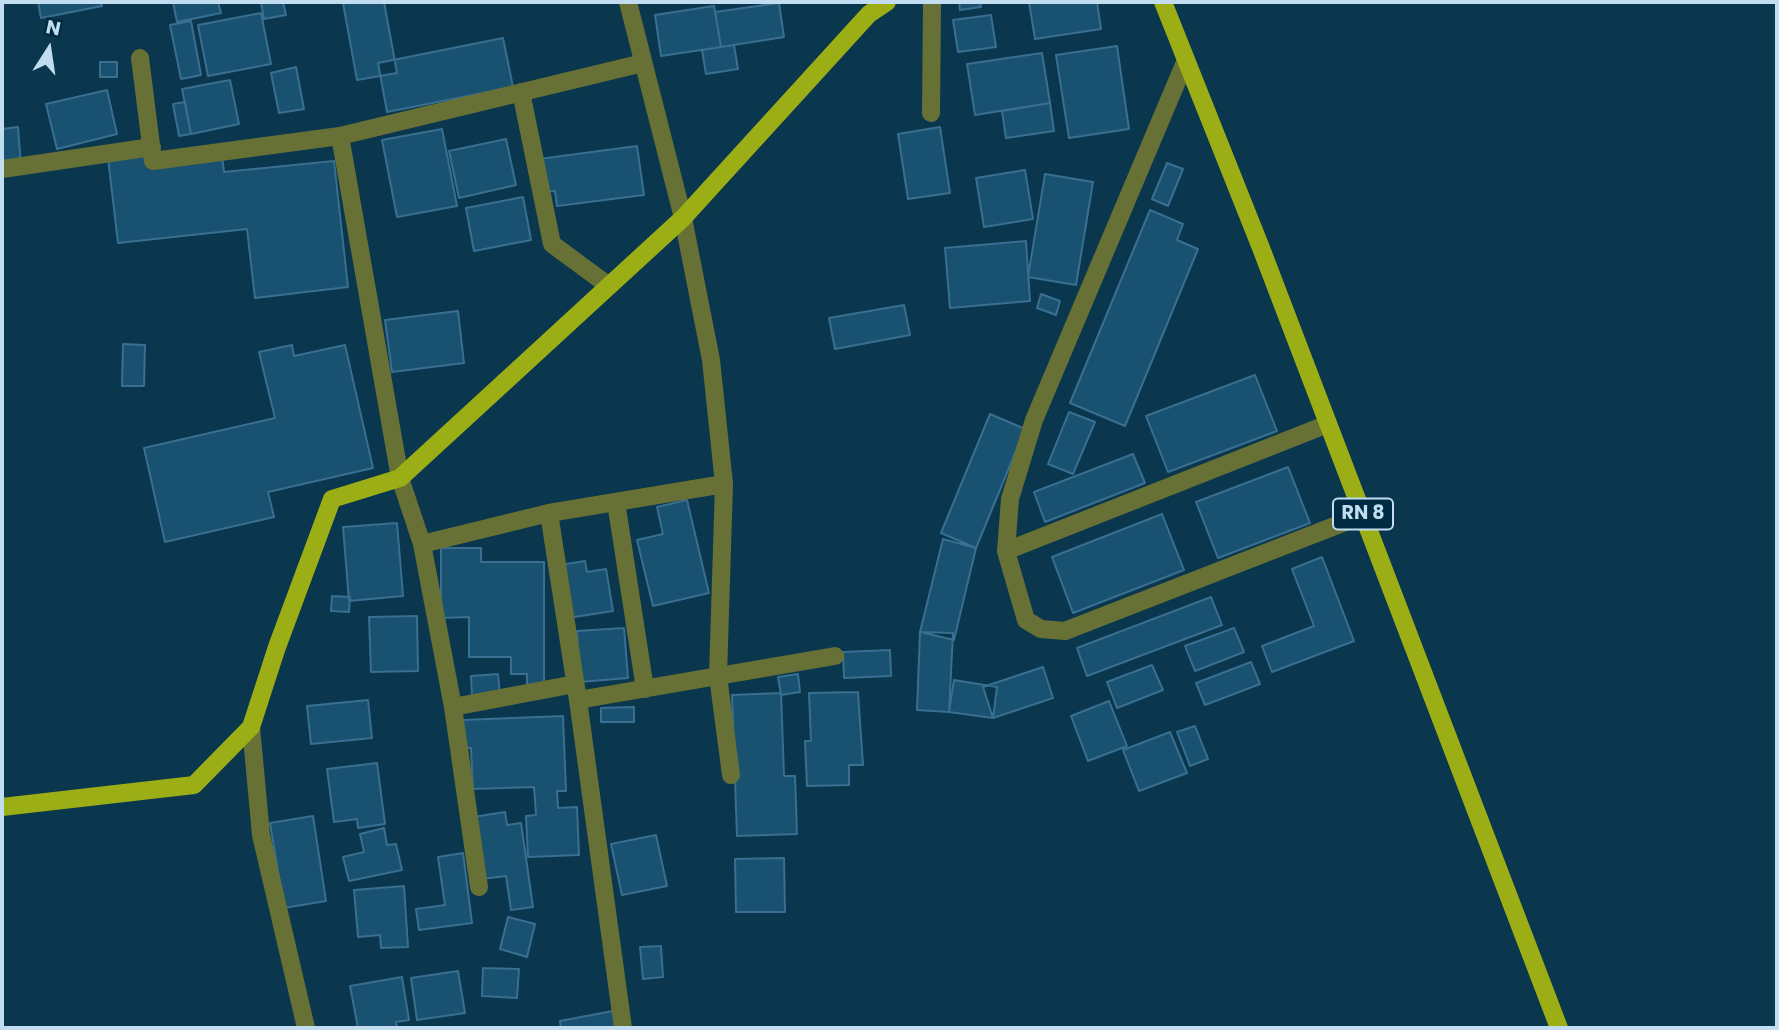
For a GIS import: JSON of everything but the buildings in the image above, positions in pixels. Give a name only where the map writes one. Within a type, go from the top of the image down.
[{"type":"main road","points":[[2,807],[194,785],[251,727],[277,647],[332,499],[400,478],[683,218],[869,14],[887,2]]},
{"type":"main road","name":"RN 8","points":[[1163,2],[1559,1028]]},
{"type":"street","points":[[628,2],[683,218],[711,360],[724,484],[718,676],[731,775]]},
{"type":"street","points":[[931,113],[932,2]]},
{"type":"street","points":[[140,58],[153,161],[340,136],[643,63]]},
{"type":"street","points":[[1186,60],[1034,420],[1010,499],[1006,551],[1026,620],[1041,629],[1065,631],[1363,515]]},
{"type":"street","points":[[521,92],[552,244],[609,286]]},
{"type":"street","points":[[340,136],[400,478],[422,544],[453,707],[479,887]]},
{"type":"street","points":[[2,169],[152,147]]},
{"type":"street","points":[[1006,551],[1328,424]]},
{"type":"street","points":[[422,544],[549,513],[724,484]]},
{"type":"street","points":[[616,502],[645,689]]},
{"type":"street","points":[[549,513],[623,1028]]},
{"type":"street","points":[[453,707],[576,692],[645,689],[835,656]]},
{"type":"street","points":[[251,727],[261,835],[306,1028]]}]
